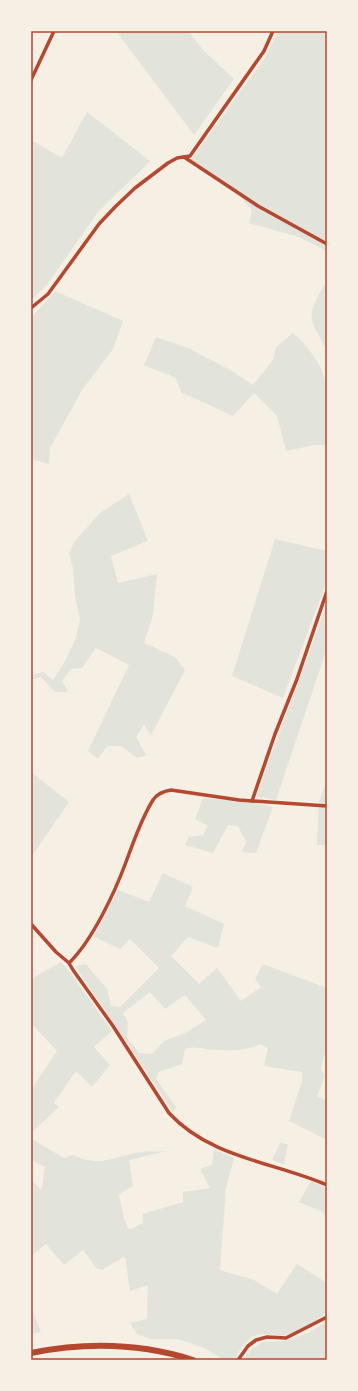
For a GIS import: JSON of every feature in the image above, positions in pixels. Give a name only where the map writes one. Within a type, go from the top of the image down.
[{"type":"main road","points":[[31,1353],[87,1346],[118,1345],[151,1348],[193,1360]]},
{"type":"street","points":[[31,80],[54,31]]},
{"type":"street","points":[[31,308],[48,294],[99,224],[115,207],[135,188],[168,163],[177,158],[190,156],[264,51],[273,31]]},
{"type":"street","points":[[184,157],[258,206],[327,244]]},
{"type":"street","points":[[252,802],[275,734],[297,679],[327,591]]},
{"type":"street","points":[[69,963],[84,946],[106,907],[133,842],[154,799],[163,792],[171,790],[252,802],[327,806]]},
{"type":"street","points":[[31,924],[56,952],[69,963],[113,1026],[169,1113],[176,1120],[203,1140],[214,1146],[238,1156],[327,1185]]},
{"type":"street","points":[[238,1360],[248,1346],[256,1340],[267,1338],[286,1338],[327,1317]]},
{"type":"shaded area","points":[[116,31],[188,31],[204,51],[234,79],[194,135]]},
{"type":"shaded area","points":[[278,31],[327,31],[327,251],[299,237],[249,223],[252,210],[234,190],[190,161],[265,58]]},
{"type":"shaded area","points":[[87,112],[150,161],[98,212],[46,286],[31,300],[31,140],[62,158]]},
{"type":"shaded area","points":[[325,284],[327,287],[327,351],[316,331],[312,318],[314,304]]},
{"type":"shaded area","points":[[55,291],[123,321],[113,349],[82,390],[50,448],[49,464],[31,459],[31,318]]},
{"type":"shaded area","points":[[293,333],[304,343],[313,355],[324,376],[328,404],[327,445],[314,445],[286,451],[277,416],[254,393],[233,416],[181,392],[176,378],[144,365],[156,337],[188,348],[232,371],[253,385],[273,360],[276,347]]},
{"type":"shaded area","points":[[129,494],[148,541],[111,556],[118,583],[157,574],[153,615],[144,643],[175,657],[185,670],[151,735],[144,725],[136,737],[146,755],[137,758],[121,746],[107,746],[98,759],[88,751],[129,665],[96,648],[82,668],[71,669],[62,681],[68,692],[55,692],[41,677],[31,680],[31,675],[43,672],[53,680],[65,661],[76,638],[80,619],[75,596],[73,568],[69,554],[74,542],[100,513]]},
{"type":"shaded area","points":[[275,539],[327,551],[327,581],[283,698],[232,676]]},
{"type":"shaded area","points":[[327,604],[327,648],[276,800],[256,796]]},
{"type":"shaded area","points":[[31,772],[69,802],[32,856],[31,855]]},
{"type":"shaded area","points":[[327,780],[327,845],[317,845],[319,801]]},
{"type":"shaded area","points":[[203,798],[246,801],[273,807],[256,853],[242,852],[246,842],[238,826],[228,825],[213,853],[185,845],[189,837],[203,835],[208,826],[195,819]]},
{"type":"shaded area","points":[[163,873],[193,887],[185,906],[224,924],[218,948],[188,937],[171,956],[199,984],[217,968],[241,1001],[261,987],[255,979],[263,964],[327,988],[327,1046],[321,1069],[325,1076],[317,1096],[327,1101],[327,1140],[289,1121],[302,1081],[302,1072],[264,1066],[268,1048],[260,1044],[250,1048],[233,1050],[212,1050],[193,1047],[185,1049],[182,1064],[159,1072],[156,1079],[176,1107],[173,1112],[75,966],[86,964],[107,989],[111,1006],[120,1007],[159,968],[130,939],[120,949],[93,936],[118,890],[149,902]],"holes":[[[150,992],[165,1009],[185,995],[206,1020],[187,1032],[164,1041],[152,1054],[139,1053],[127,1037],[128,1022],[123,1013]]]},
{"type":"shaded area","points":[[61,962],[112,1031],[94,1047],[110,1065],[92,1087],[76,1071],[54,1103],[59,1107],[31,1133],[31,1090],[57,1051],[31,1023],[31,979]]},
{"type":"shaded area","points":[[31,1136],[35,1141],[64,1158],[73,1155],[92,1161],[101,1161],[142,1152],[167,1151],[129,1160],[133,1186],[119,1194],[124,1218],[129,1230],[143,1223],[143,1214],[183,1202],[183,1192],[210,1188],[200,1169],[212,1165],[214,1149],[234,1158],[226,1188],[220,1270],[254,1280],[277,1294],[297,1264],[327,1283],[327,1312],[296,1332],[282,1335],[263,1334],[249,1339],[234,1360],[224,1360],[204,1348],[178,1339],[150,1339],[137,1334],[130,1323],[147,1319],[148,1285],[130,1291],[125,1256],[102,1270],[97,1269],[83,1250],[64,1265],[46,1244],[31,1256],[31,1183],[33,1181],[41,1190],[45,1167],[31,1160]]},
{"type":"shaded area","points":[[280,1143],[288,1144],[284,1164],[272,1160]]},
{"type":"shaded area","points":[[311,1181],[327,1188],[327,1220],[323,1212],[299,1202]]},
{"type":"shaded area","points":[[31,1306],[41,1332],[31,1334]]},
{"type":"shaded area","points":[[327,1321],[327,1360],[243,1360],[251,1350],[263,1342],[284,1341],[308,1333]]}]
